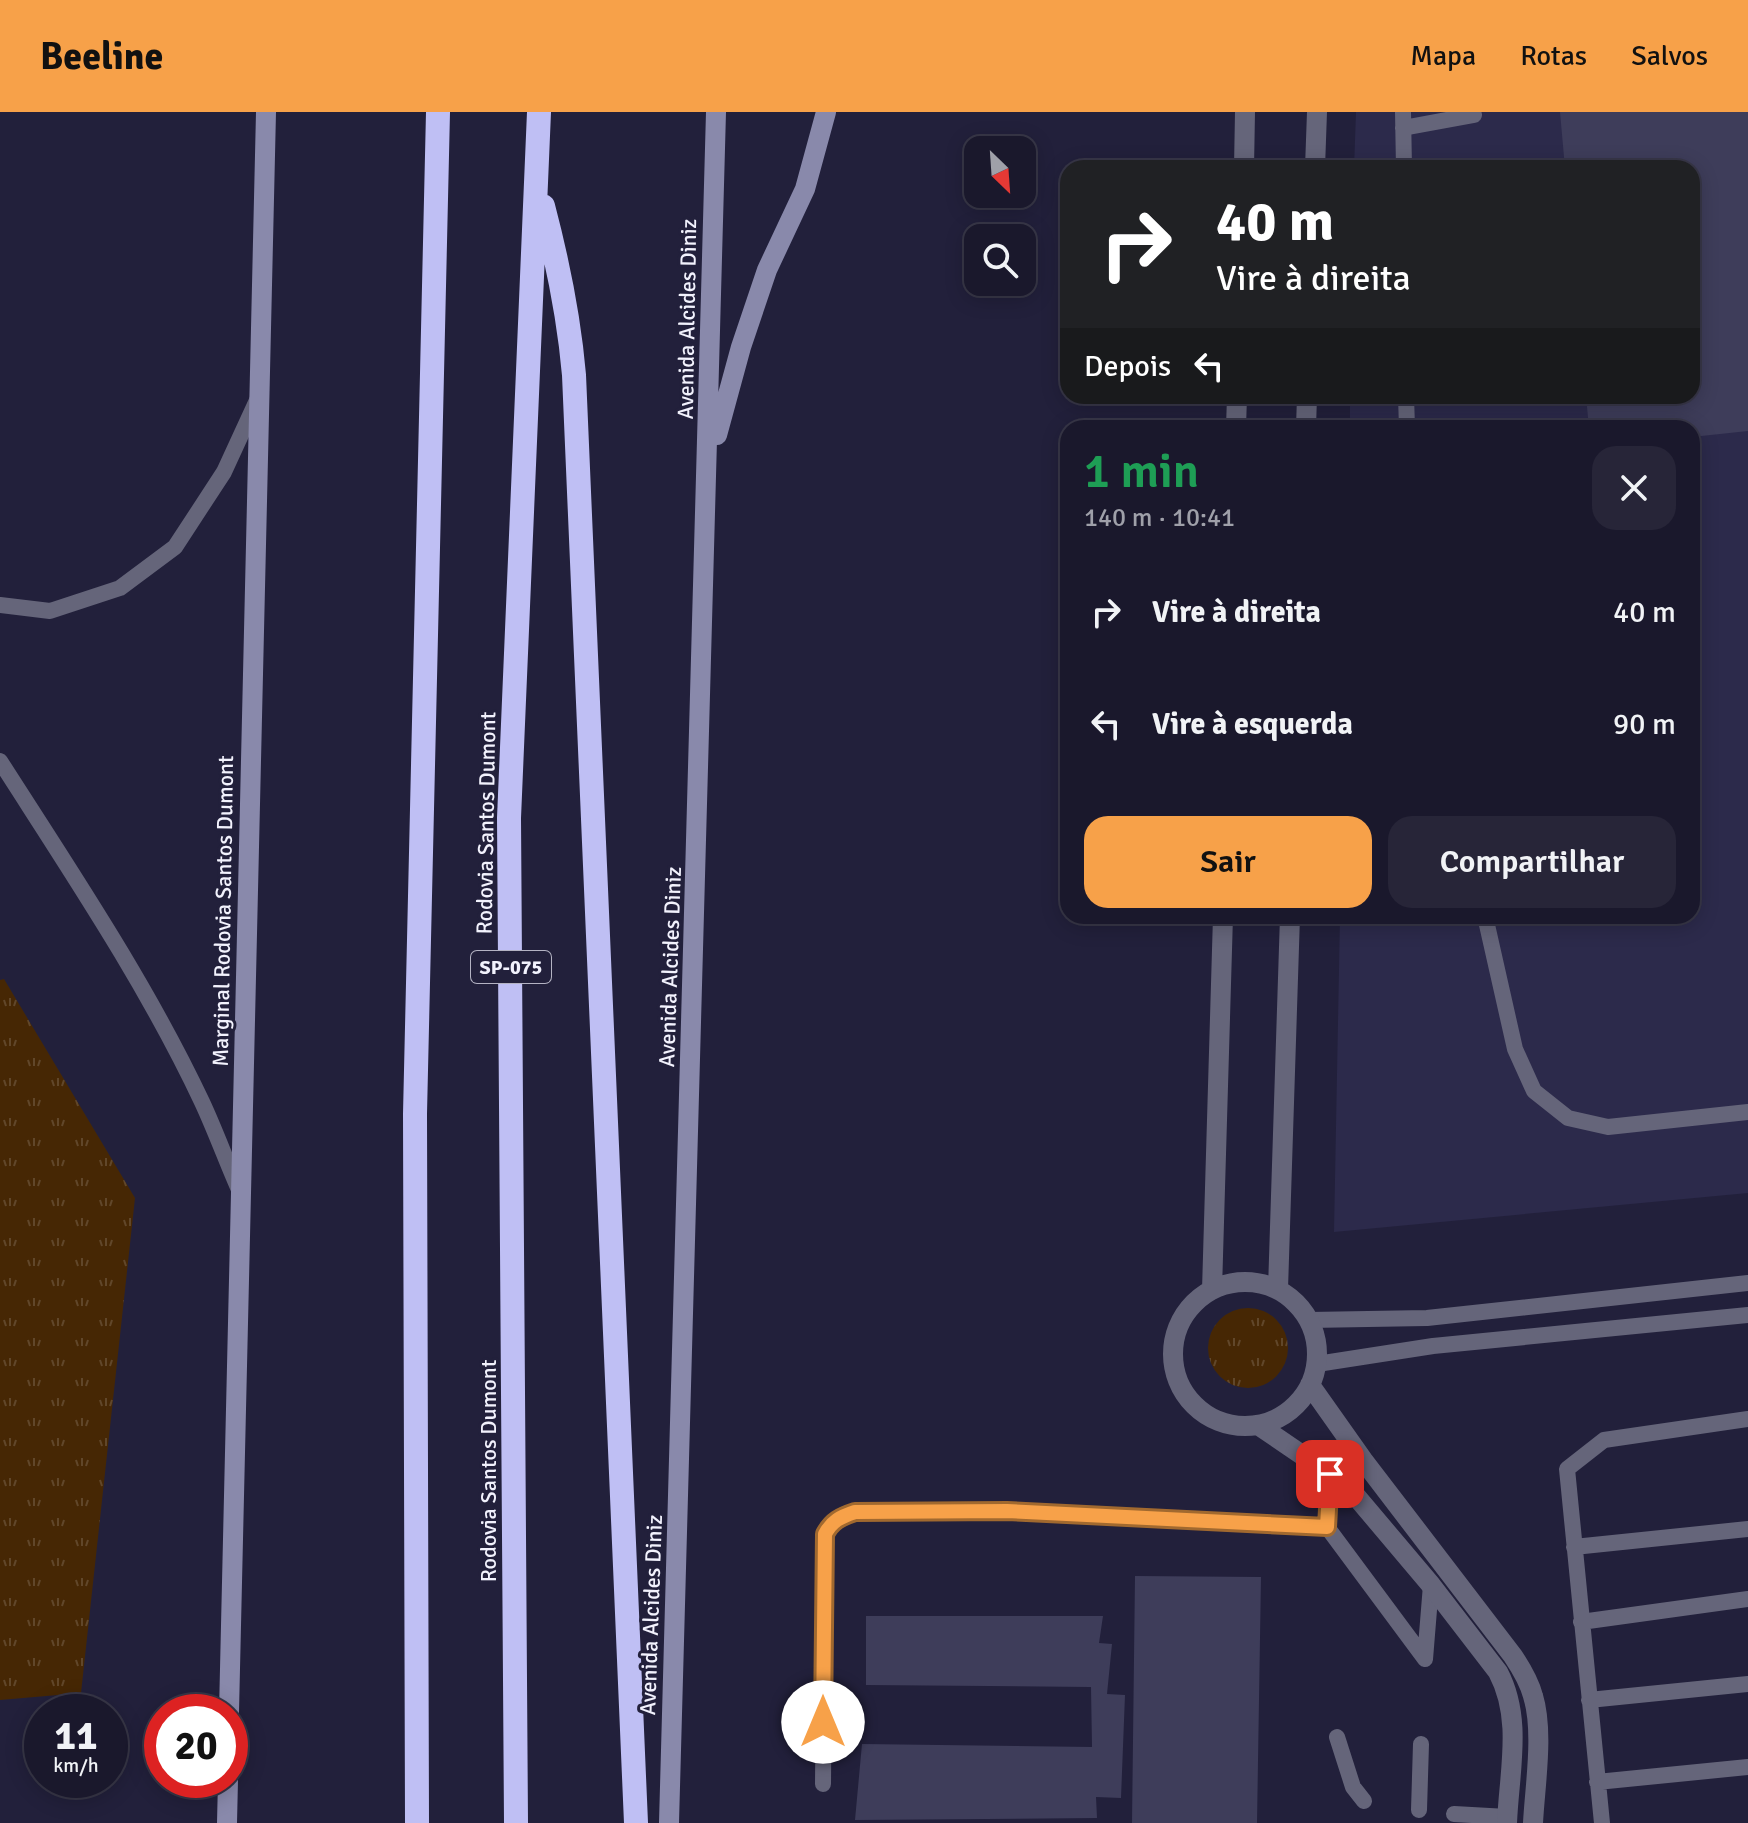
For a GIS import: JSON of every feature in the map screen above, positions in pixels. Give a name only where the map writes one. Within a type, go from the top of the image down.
[{"type":"highway","points":[[417,1823],[415,1114],[438,112]]},
{"type":"highway","name":"Rodovia Santos Dumont","points":[[516,1823],[509,818],[539,112]]},
{"type":"highway","points":[[537,187],[558,261],[569,316],[574,375],[636,1823]]},
{"type":"main road","name":"Marginal Rodovia Santos Dumont","points":[[229,1694],[266,112]]},
{"type":"main road","name":"Avenida Alcides Diniz","points":[[669,1823],[716,112]]},
{"type":"main road","points":[[708,466],[762,283],[805,189],[826,112]]},
{"type":"main road","points":[[227,1823],[228,1798]]},
{"type":"street","points":[[1244,160],[1245,112]]},
{"type":"street","points":[[1315,160],[1317,112]]},
{"type":"street","points":[[1212,1290],[1223,924]]},
{"type":"street","points":[[1278,1289],[1290,924]]},
{"type":"street","points":[[1233,1283],[1256,1283],[1278,1289],[1296,1302],[1309,1320],[1317,1342],[1317,1364],[1310,1385],[1297,1404],[1279,1417],[1258,1425],[1235,1425],[1214,1418],[1195,1406],[1182,1388],[1174,1366],[1174,1344],[1181,1322],[1194,1304],[1212,1290],[1233,1283]]},
{"type":"street","points":[[1310,1385],[1524,1674],[1533,1693],[1537,1713],[1533,1823]]},
{"type":"street","points":[[1258,1425],[1330,1474],[1376,1517],[1431,1585],[1505,1686],[1513,1716],[1507,1820]]},
{"type":"lane","points":[[1404,160],[1403,120],[1474,115]]},
{"type":"lane","points":[[0,605],[50,611],[120,588],[175,547],[224,472],[258,397]]},
{"type":"lane","points":[[0,761],[158,1017],[203,1103],[241,1194]]},
{"type":"lane","points":[[1487,924],[1515,1049],[1534,1091],[1568,1118],[1608,1127],[1748,1112]]},
{"type":"lane","points":[[1309,1320],[1427,1318],[1748,1283]]},
{"type":"lane","points":[[1317,1364],[1433,1346],[1748,1315]]},
{"type":"lane","points":[[1602,1823],[1567,1469],[1604,1440],[1748,1419]]},
{"type":"lane","points":[[1330,1474],[1327,1527],[1425,1659],[1431,1585]]},
{"type":"lane","points":[[823,1784],[825,1534],[831,1523],[842,1516],[855,1512],[1007,1511],[1327,1527]]},
{"type":"lane","points":[[1574,1547],[1748,1529]]},
{"type":"lane","points":[[1581,1622],[1748,1599]]},
{"type":"lane","points":[[1589,1700],[1748,1684]]},
{"type":"lane","points":[[1337,1737],[1353,1787],[1364,1801]]},
{"type":"lane","points":[[1419,1810],[1421,1744]]},
{"type":"lane","points":[[1597,1782],[1748,1767]]},
{"type":"lane","points":[[1454,1814],[1507,1820]]},
{"type":"shaded area","points":[[1356,112],[1748,112],[1748,1193],[1334,1232],[1340,924],[1700,924],[1700,420],[1350,420],[1350,404],[1700,404],[1700,160],[1354,160]]},
{"type":"green space","points":[[4,979],[135,1198],[81,1693],[24,1694],[24,1698],[0,1700],[0,980]]},
{"type":"green space","points":[[1248,1308],[1263,1311],[1276,1320],[1285,1333],[1288,1348],[1285,1363],[1276,1376],[1263,1385],[1248,1388],[1233,1385],[1220,1376],[1211,1363],[1208,1348],[1211,1333],[1220,1320],[1233,1311]]},
{"type":"building","points":[[1560,112],[1748,112],[1748,431],[1700,436],[1700,420],[1588,420],[1587,404],[1700,404],[1700,160],[1564,160]]},
{"type":"building","points":[[1135,1576],[1261,1577],[1257,1823],[1132,1823]]},
{"type":"building","points":[[866,1616],[1103,1616],[1099,1643],[1112,1644],[1107,1694],[1125,1695],[1121,1798],[1096,1797],[1097,1818],[855,1820],[862,1744],[1092,1747],[1091,1687],[866,1685]]},
{"type":"route","points":[[823,1722],[825,1534],[831,1523],[842,1516],[855,1512],[1007,1511],[1327,1527],[1330,1474]]}]
